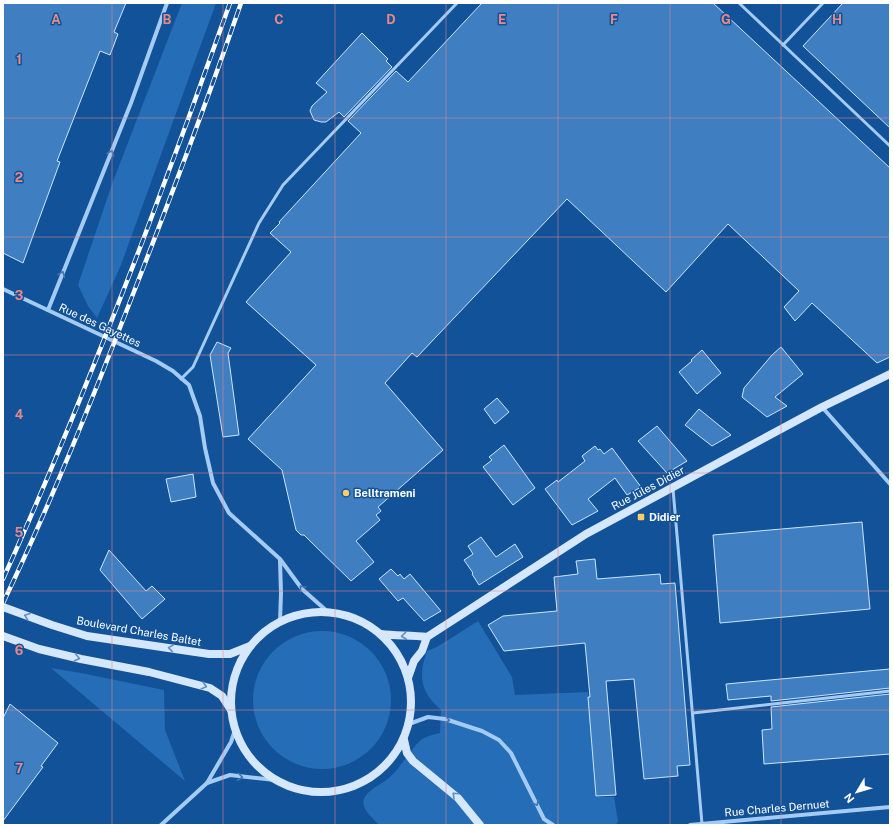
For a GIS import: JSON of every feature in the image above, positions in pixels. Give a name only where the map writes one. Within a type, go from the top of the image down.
[{"type":"street","name":"Rue des Gayettes","points":[[167,3],[131,103],[48,310],[156,361],[173,371],[188,385],[200,416],[205,448],[214,483],[229,513],[280,560],[302,589],[328,612]]},
{"type":"street","points":[[3,289],[48,310]]},
{"type":"street","name":"Rue Jules Didier","points":[[427,637],[586,534],[822,407],[890,374]]},
{"type":"street","points":[[822,407],[890,484]]},
{"type":"street","points":[[280,560],[280,622]]},
{"type":"street","name":"Boulevard Charles Baltet","points":[[3,607],[52,625],[95,637],[209,654],[230,654],[250,646]]},
{"type":"street","points":[[328,612],[356,618],[381,634],[400,656],[408,678],[412,700],[409,724],[404,740],[393,758],[377,774],[358,785],[334,792],[314,792],[294,788],[275,780],[258,767],[244,750],[235,730],[231,711],[232,688],[238,665],[250,646],[264,632],[280,622],[303,613],[328,612]]},
{"type":"street","points":[[381,634],[427,637],[422,651],[414,661],[408,678]]},
{"type":"street","points":[[3,636],[40,649],[149,672],[210,688],[222,696],[231,711]]},
{"type":"street","points":[[409,724],[428,717],[445,719],[482,731],[499,740],[511,752],[544,819],[553,825]]},
{"type":"street","points":[[161,825],[207,783],[231,742],[235,730]]},
{"type":"street","points":[[404,740],[407,753],[413,761],[458,798],[480,825]]},
{"type":"street","points":[[207,783],[230,776],[275,780]]},
{"type":"street","name":"Rue Charles Dernuet","points":[[690,825],[890,807]]},
{"type":"lane","points":[[181,378],[193,367],[259,223],[283,185],[457,3]]},
{"type":"lane","points":[[739,3],[890,146]]},
{"type":"lane","points":[[783,45],[823,3]]},
{"type":"lane","points":[[673,487],[702,824]]},
{"type":"lane","points":[[692,713],[890,691]]},
{"type":"shaded area","points":[[182,3],[216,3],[121,265],[97,318],[88,306],[78,285],[112,184]]},
{"type":"shaded area","points":[[478,621],[512,677],[515,695],[588,692],[596,797],[614,797],[618,821],[616,825],[379,825],[366,810],[363,802],[368,793],[390,777],[422,739],[440,733],[441,710],[425,690],[423,683],[422,669],[427,651],[437,647]]},
{"type":"shaded area","points":[[315,631],[329,631],[355,639],[371,651],[383,667],[386,674],[390,687],[390,713],[386,726],[383,733],[371,749],[355,761],[348,764],[329,769],[315,769],[289,761],[273,749],[261,733],[258,726],[253,707],[253,693],[261,667],[273,651],[289,639],[296,636]]},
{"type":"shaded area","points":[[51,668],[164,690],[165,730],[185,781]]},
{"type":"building","points":[[3,3],[126,3],[114,32],[118,34],[110,55],[100,51],[57,161],[60,162],[23,263],[3,253]]},
{"type":"building","points":[[482,3],[713,3],[890,168],[890,357],[877,363],[812,303],[795,321],[784,307],[799,291],[728,224],[666,292],[567,199],[417,357],[412,353],[385,383],[443,450],[378,507],[381,511],[376,515],[380,520],[356,541],[374,562],[351,581],[304,535],[301,535],[296,530],[282,470],[248,439],[316,365],[246,302],[291,252],[270,233],[361,133],[348,121],[396,71],[408,82]]},
{"type":"building","points":[[843,3],[890,3],[890,128],[803,46]]},
{"type":"building","points":[[362,33],[388,59],[386,61],[392,67],[344,117],[339,112],[326,122],[314,120],[310,111],[312,106],[327,92],[316,83]]},
{"type":"building","points":[[217,342],[231,348],[228,353],[239,435],[223,437],[210,355]]},
{"type":"building","points":[[781,347],[803,374],[775,397],[787,406],[767,417],[742,397],[744,388],[772,355]]},
{"type":"building","points":[[702,350],[721,373],[697,394],[679,372]]},
{"type":"building","points":[[497,398],[509,412],[495,424],[484,409]]},
{"type":"building","points":[[699,409],[731,435],[712,446],[685,425]]},
{"type":"building","points":[[657,426],[687,461],[667,473],[638,441]]},
{"type":"building","points":[[504,445],[535,488],[513,505],[483,467],[492,460],[489,457]]},
{"type":"building","points":[[595,446],[604,454],[612,448],[641,487],[627,495],[615,478],[588,499],[598,511],[572,525],[545,489],[557,480],[558,482],[585,461],[582,456]]},
{"type":"building","points":[[193,474],[196,497],[171,502],[166,479]]},
{"type":"building","points":[[862,522],[870,609],[720,623],[713,535]]},
{"type":"building","points":[[481,537],[496,557],[515,544],[523,557],[479,585],[464,560],[473,554],[468,546]]},
{"type":"building","points":[[109,550],[146,591],[152,586],[165,599],[142,619],[100,570]]},
{"type":"building","points":[[595,559],[597,579],[660,574],[661,584],[675,583],[690,765],[677,766],[678,776],[644,779],[634,679],[606,681],[616,795],[596,796],[585,643],[504,651],[488,625],[503,616],[557,611],[554,577],[578,574],[576,561]]},
{"type":"building","points":[[391,569],[398,576],[400,574],[404,579],[410,574],[441,611],[424,621],[403,598],[398,601],[379,579]]},
{"type":"building","points":[[890,669],[890,688],[771,701],[771,696],[728,700],[726,684]]},
{"type":"building","points":[[890,694],[890,754],[764,764],[762,730],[772,729],[771,707]]},
{"type":"building","points":[[10,704],[58,743],[41,766],[43,767],[3,821],[3,718]]},
{"type":"railway","points":[[3,579],[58,453],[110,325],[165,181],[230,3]]},
{"type":"railway","points":[[3,603],[72,448],[104,368],[190,146],[241,3]]},
{"type":"place","name":"Belltrameni","points":[[346,493]]},
{"type":"place","name":"Didier","points":[[641,517]]}]
